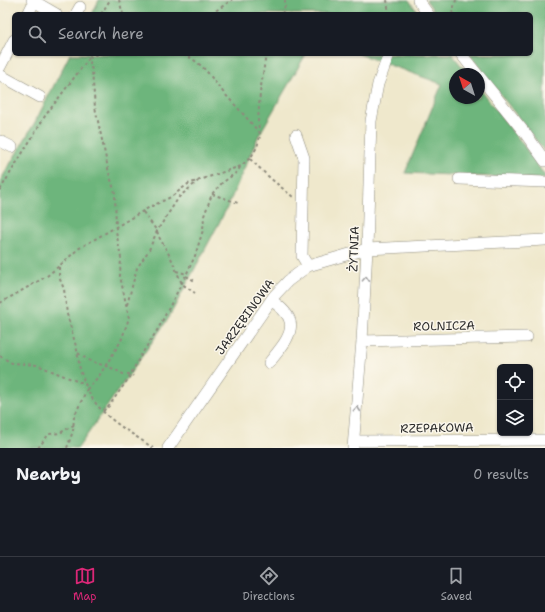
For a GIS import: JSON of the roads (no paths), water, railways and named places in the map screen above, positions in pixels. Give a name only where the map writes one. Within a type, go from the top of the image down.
[{"type":"street","points":[[418,0],[427,12]]},
{"type":"street","points":[[29,12],[34,1],[53,12]]},
{"type":"street","points":[[0,66],[12,44]]},
{"type":"street","name":"ŻYTNIA","points":[[354,445],[367,249],[371,121],[378,84],[388,56]]},
{"type":"street","points":[[462,56],[472,68]]},
{"type":"street","points":[[0,75],[40,97]]},
{"type":"street","points":[[485,84],[525,133],[545,161]]},
{"type":"street","points":[[296,135],[304,158],[302,256],[308,266]]},
{"type":"street","points":[[0,141],[12,147]]},
{"type":"street","points":[[459,179],[545,182]]},
{"type":"street","name":"JARZĘBINOWA","points":[[168,448],[272,300],[288,281],[308,266],[367,249],[545,240]]},
{"type":"street","points":[[269,363],[285,343],[291,331],[290,321],[272,300]]},
{"type":"street","name":"ROLNICZA","points":[[362,341],[527,337]]},
{"type":"street","name":"RZEPAKOWA","points":[[354,445],[545,440]]}]
